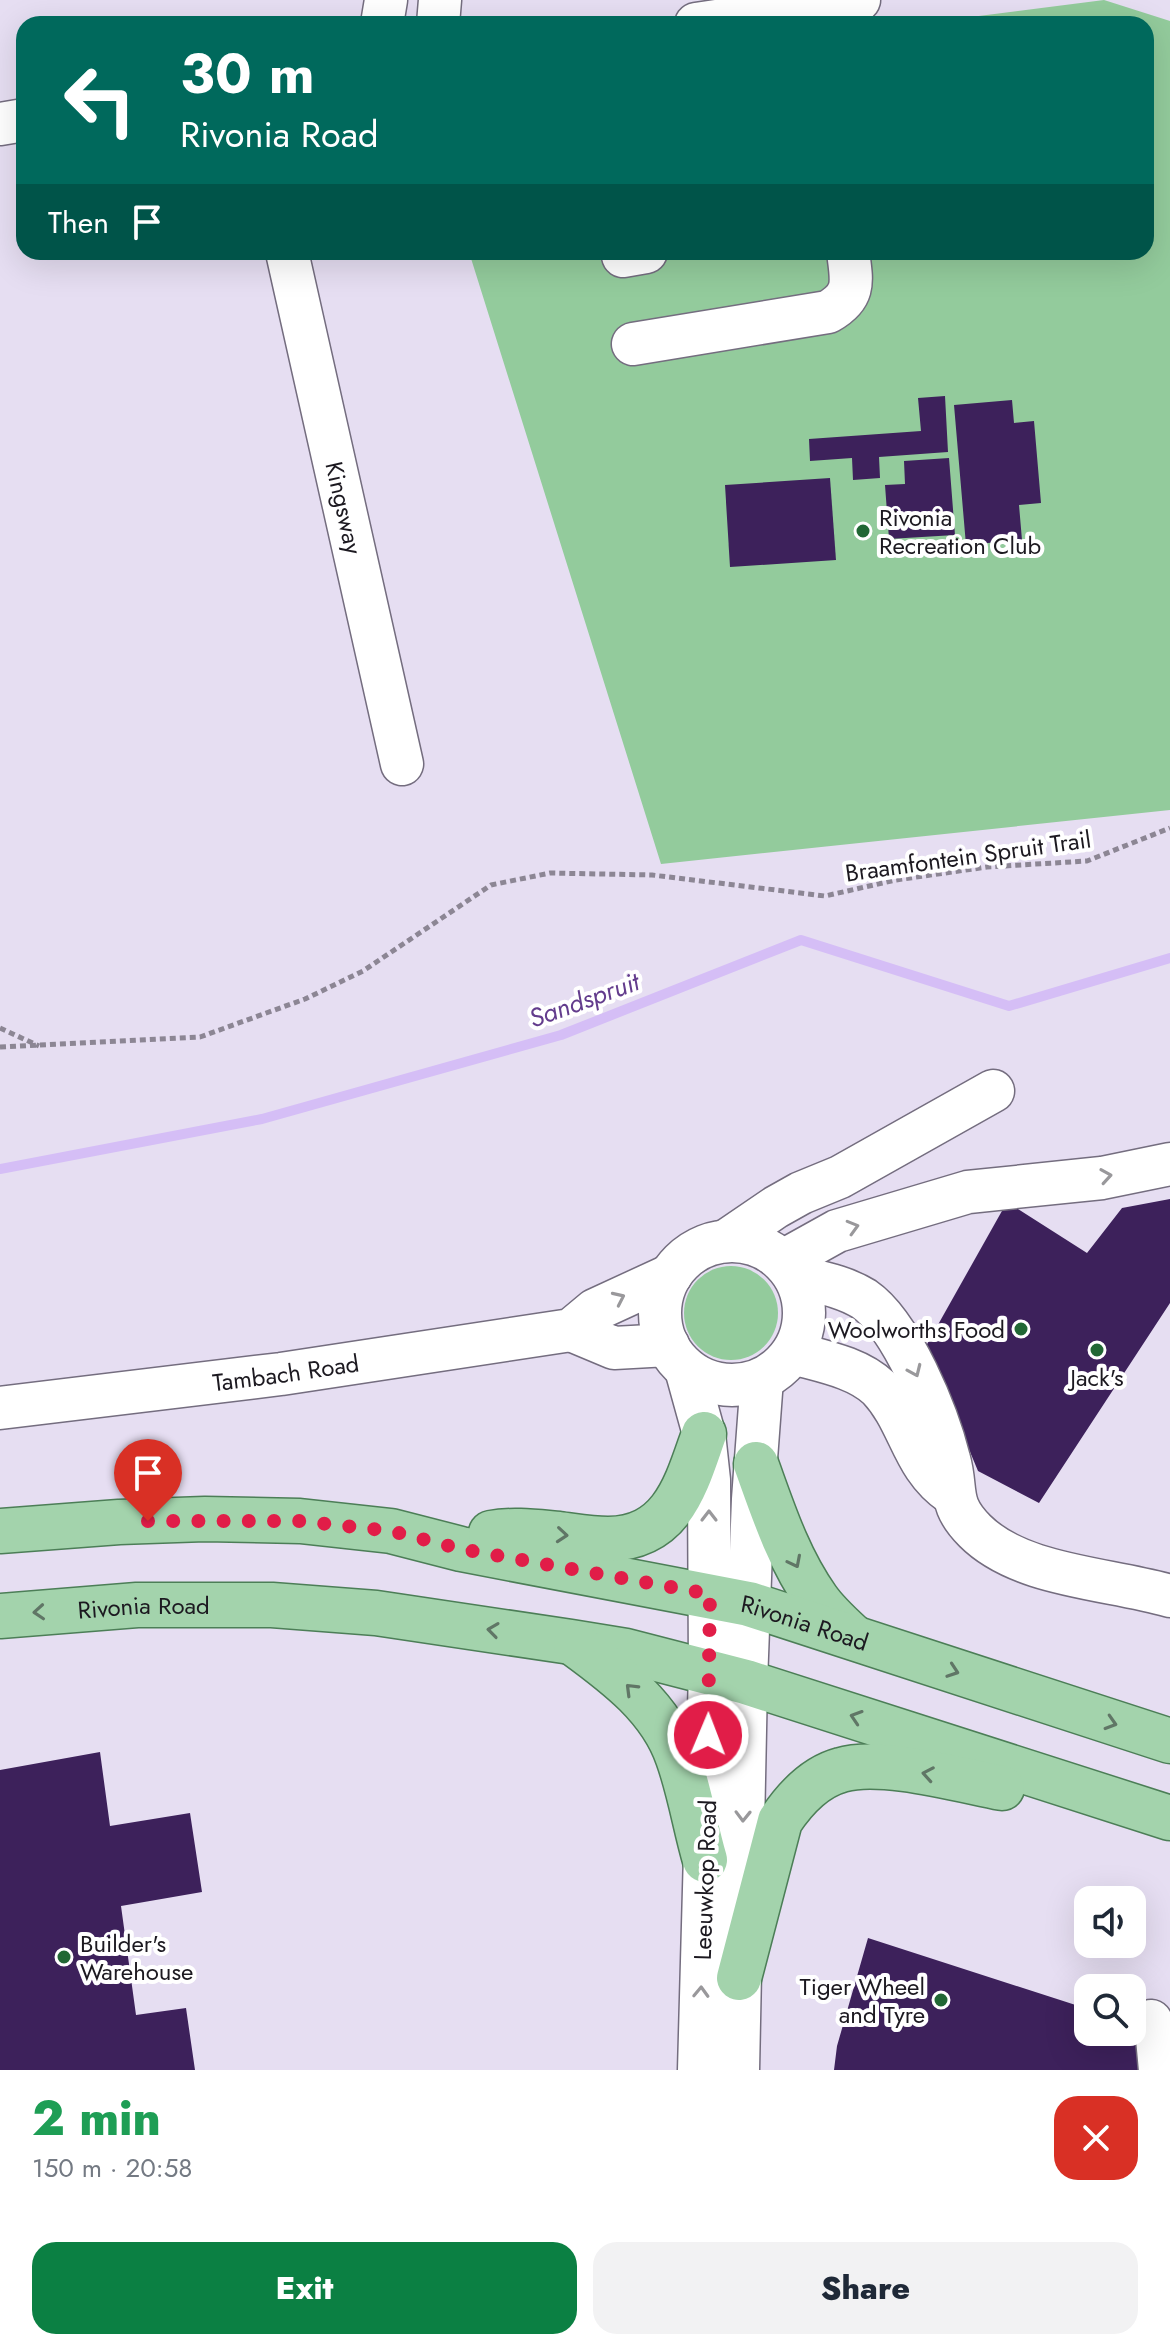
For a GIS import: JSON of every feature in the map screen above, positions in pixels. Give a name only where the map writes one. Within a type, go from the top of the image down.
[{"type":"main road","points":[[461,1549],[482,1534],[504,1531],[609,1539],[650,1529],[676,1504],[704,1434]]},
{"type":"main road","points":[[756,1464],[797,1568],[818,1601],[852,1637]]},
{"type":"main road","name":"Rivonia Road","points":[[0,1531],[119,1522],[300,1521],[391,1531],[461,1549],[729,1599],[1170,1741]]},
{"type":"main road","name":"Rivonia Road","points":[[0,1616],[137,1605],[272,1605],[376,1613],[626,1651],[728,1677],[1170,1818]]},
{"type":"main road","points":[[571,1642],[616,1675],[665,1729],[678,1755],[705,1860]]},
{"type":"main road","points":[[739,1978],[780,1821],[792,1803],[819,1780],[841,1770],[890,1768],[1170,1818]]},
{"type":"street","points":[[807,16],[859,0]]},
{"type":"street","name":"Kingsway","points":[[289,260],[402,764]]},
{"type":"street","points":[[633,344],[828,312],[844,303],[851,289],[849,260]]},
{"type":"street","name":"Tambach Road","points":[[0,1408],[281,1374],[571,1330],[595,1310],[671,1275],[694,1251],[726,1241],[776,1207],[840,1177],[993,1091]]},
{"type":"street","points":[[785,1264],[837,1231],[968,1192],[1102,1178],[1170,1164]]},
{"type":"street","points":[[785,1264],[840,1177]]},
{"type":"street","points":[[726,1241],[758,1245],[785,1264],[838,1286],[864,1300],[890,1326],[911,1361],[947,1449],[952,1470],[952,1494],[962,1517],[976,1533],[1000,1551],[1054,1570],[1170,1596]]},
{"type":"street","points":[[729,1599],[778,1366],[804,1322],[801,1291],[785,1264]]},
{"type":"street","points":[[671,1275],[660,1310],[663,1334],[677,1357],[704,1434],[729,1599]]},
{"type":"street","points":[[571,1330],[614,1348],[677,1357],[709,1382],[723,1385],[736,1386],[778,1366],[852,1371],[879,1388],[900,1420],[927,1473],[952,1494]]},
{"type":"street","name":"Leeuwkop Road","points":[[729,1599],[728,1677],[739,1978],[738,2070]]},
{"type":"street","name":"Leeuwkop Road","points":[[699,2070],[705,1860],[728,1677]]},
{"type":"street","points":[[739,1978],[767,2070]]},
{"type":"street","points":[[1151,2021],[1157,2038],[1160,2070]]},
{"type":"path","name":"Braamfontein Spruit Trail","points":[[0,1047],[200,1037],[305,999],[363,971],[491,885],[550,873],[652,875],[825,896],[896,880],[972,869],[1087,861],[1170,828]]},
{"type":"path","name":"Braamfontein Spruit Trail","points":[[0,1028],[42,1047]]},
{"type":"green space","name":"Rivonia Recreation Club","points":[[1104,0],[1170,21],[1170,810],[661,864],[472,260],[1154,260],[1154,16],[979,16]]},
{"type":"green space","points":[[731,1266],[749,1270],[764,1280],[774,1295],[778,1313],[774,1331],[764,1346],[749,1356],[731,1360],[713,1356],[698,1346],[688,1331],[684,1313],[688,1295],[698,1280],[713,1270]]},
{"type":"building","points":[[945,396],[948,452],[879,457],[880,478],[853,480],[852,458],[810,461],[809,439],[921,431],[918,398]]},
{"type":"building","points":[[1012,400],[1014,423],[1034,421],[1041,503],[1019,505],[1022,540],[966,545],[954,405]]},
{"type":"building","points":[[949,458],[955,535],[889,539],[885,485],[905,484],[904,461]]},
{"type":"building","points":[[830,478],[836,560],[730,567],[725,485]]},
{"type":"building","points":[[1170,1199],[1170,1303],[1039,1503],[978,1471],[926,1346],[1007,1202],[1087,1253],[1122,1208]]},
{"type":"building","name":"Builder's Warehouse","points":[[100,1752],[110,1826],[190,1813],[202,1892],[121,1906],[136,2015],[186,2008],[195,2070],[0,2070],[0,1770]]},
{"type":"building","points":[[868,1938],[1074,2004],[1074,2046],[1143,2046],[1154,2070],[834,2070],[837,2046]]},
{"type":"waterway","name":"Sandspruit","points":[[0,1169],[262,1119],[561,1035],[801,940],[1009,1006],[1170,958]]},
{"type":"place","name":"Rivonia Recreation Club","points":[[863,531]]},
{"type":"place","name":"Woolworths Food","points":[[1021,1329]]},
{"type":"place","name":"Jack's","points":[[1097,1350]]},
{"type":"place","name":"Builder's Warehouse","points":[[64,1957]]},
{"type":"place","name":"Tiger Wheel and Tyre","points":[[941,2000]]},
{"type":"route","points":[[148,1521],[300,1521],[391,1531],[461,1549],[710,1594],[708,1735]]}]
